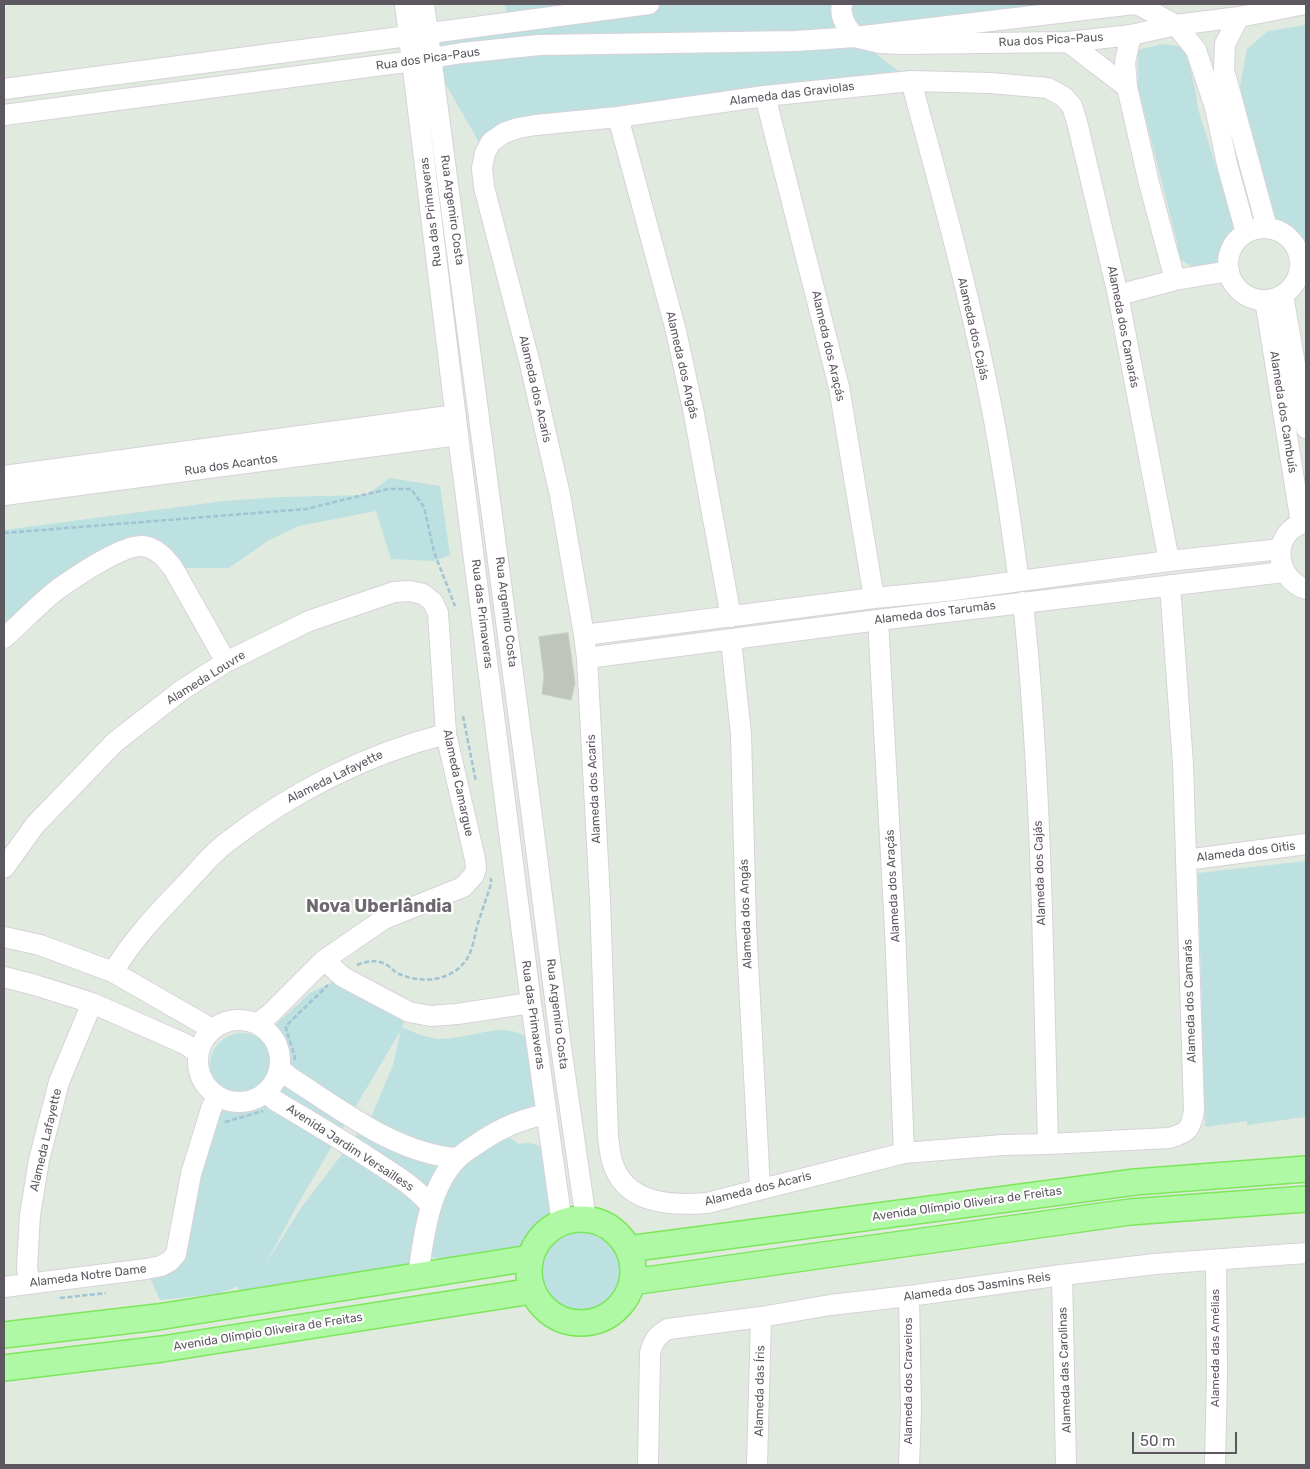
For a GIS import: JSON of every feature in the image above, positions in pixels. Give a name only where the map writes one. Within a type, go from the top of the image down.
[{"type":"main road","name":"Avenida Olímpio Oliveira de Freitas","points":[[628,1249],[1135,1182],[1306,1169]]},
{"type":"main road","points":[[632,1282],[1130,1212],[1306,1198]]},
{"type":"main road","points":[[586,1220],[603,1224],[618,1235],[628,1249],[632,1265],[632,1282],[621,1305],[600,1320],[576,1323],[558,1318],[542,1307],[532,1291],[529,1275],[530,1258],[537,1244],[548,1232],[562,1223],[586,1220]]},
{"type":"main road","points":[[4,1334],[158,1316],[418,1277],[530,1258]]},
{"type":"main road","name":"Avenida Olímpio Oliveira de Freitas","points":[[4,1368],[162,1350],[532,1291]]},
{"type":"main road","points":[[210,1308],[212,1341]]},
{"type":"street","points":[[405,4],[418,34]]},
{"type":"street","name":"Rua Argemiro Costa","points":[[424,4],[418,34],[532,809],[562,1054],[586,1220]]},
{"type":"street","name":"Rua dos Pica-Paus","points":[[4,89],[312,50],[418,34],[650,4]]},
{"type":"street","points":[[842,4],[843,20],[855,37]]},
{"type":"street","points":[[1136,4],[1176,26],[1196,50],[1224,105],[1251,169],[1267,228]]},
{"type":"street","name":"Rua dos Pica-Paus","points":[[4,115],[538,45],[796,41],[855,37],[1136,4]]},
{"type":"street","name":"Rua dos Pica-Paus","points":[[855,37],[880,43],[902,44],[1068,42],[1130,35],[1305,4]]},
{"type":"street","points":[[1239,17],[1225,44],[1224,105],[1230,175],[1246,233]]},
{"type":"street","points":[[1130,35],[1125,62],[1126,87],[1175,280]]},
{"type":"street","points":[[1068,42],[1126,87]]},
{"type":"street","name":"Rua das Primaveras","points":[[422,60],[458,435],[531,1002],[562,1223]]},
{"type":"street","name":"Alameda das Graviolas","points":[[518,128],[618,117],[765,96],[911,81],[990,83],[1048,88],[1064,97]]},
{"type":"street","name":"Alameda dos Cajás","points":[[911,81],[981,359],[1001,460],[1019,580]]},
{"type":"street","name":"Alameda dos Araçás","points":[[765,96],[839,387],[874,598]]},
{"type":"street","name":"Alameda dos Camarás","points":[[1064,97],[1072,106],[1077,122],[1118,295],[1168,562]]},
{"type":"street","name":"Alameda dos Angás","points":[[618,117],[678,340],[694,414],[731,617]]},
{"type":"street","name":"Alameda dos Acaris","points":[[518,128],[504,133],[492,142],[485,153],[482,168],[484,187],[530,364],[560,495],[584,635],[587,658],[600,899],[608,1138],[612,1161],[620,1179],[636,1194],[657,1202],[682,1205],[707,1203],[904,1152]]},
{"type":"street","points":[[1230,175],[1251,169]]},
{"type":"street","points":[[1267,228],[1278,230],[1288,236],[1303,254],[1296,282],[1274,297],[1255,299],[1238,289],[1232,280],[1228,260],[1231,249],[1237,240],[1246,233],[1256,229],[1267,228]]},
{"type":"street","points":[[1118,295],[1175,280],[1229,271]]},
{"type":"street","name":"Alameda dos Cambuís","points":[[1274,297],[1306,428]]},
{"type":"street","name":"Alameda dos Cambuís","points":[[1274,297],[1304,523]]},
{"type":"street","name":"Rua dos Acantos","points":[[4,476],[456,415]]},
{"type":"street","name":"Rua dos Acantos","points":[[4,495],[458,435]]},
{"type":"street","points":[[1304,523],[1291,530],[1284,538],[1281,549],[1281,561],[1284,572],[1291,581],[1306,589]]},
{"type":"street","points":[[4,638],[59,589],[112,555],[133,546],[144,546],[164,557],[173,568],[226,662]]},
{"type":"street","name":"Alameda dos Tarumãs","points":[[584,635],[1281,549]]},
{"type":"street","points":[[1094,571],[1096,594]]},
{"type":"street","name":"Alameda dos Tarumãs","points":[[587,658],[949,611],[1284,572]]},
{"type":"street","name":"Alameda dos Camarás","points":[[904,1152],[1003,1145],[1169,1138],[1180,1135],[1188,1130],[1194,1110],[1183,764],[1170,585]]},
{"type":"street","name":"Alameda Louvre","points":[[4,868],[35,825],[115,742],[182,690],[226,662],[308,621],[394,592],[410,590],[423,594],[433,602]]},
{"type":"street","points":[[946,591],[949,611]]},
{"type":"street","name":"Alameda Camargue","points":[[433,602],[438,613],[440,625],[446,734],[476,868],[482,875]]},
{"type":"street","name":"Alameda dos Cajás","points":[[1023,602],[1030,674],[1041,882],[1048,1144]]},
{"type":"street","points":[[799,608],[802,630]]},
{"type":"street","name":"Alameda dos Araçás","points":[[878,620],[895,929],[904,1152]]},
{"type":"street","name":"Alameda dos Angás","points":[[731,640],[741,734],[746,925],[760,1188]]},
{"type":"street","name":"Alameda Lafayette","points":[[113,972],[154,918],[224,844],[297,794],[382,753],[446,734]]},
{"type":"street","points":[[507,812],[532,809]]},
{"type":"street","name":"Alameda dos Oitis","points":[[1186,860],[1306,844]]},
{"type":"street","points":[[258,1023],[270,1014],[324,960],[384,919],[451,893],[482,875]]},
{"type":"street","points":[[4,937],[40,945],[113,972],[212,1029]]},
{"type":"street","points":[[324,960],[343,977],[409,1012],[431,1016],[457,1014],[531,1002]]},
{"type":"street","points":[[4,977],[92,1003],[185,1044],[198,1053]]},
{"type":"street","name":"Alameda Lafayette","points":[[29,1283],[27,1267],[30,1214],[39,1160],[59,1082],[92,1003]]},
{"type":"street","points":[[286,1074],[275,1082],[271,1097],[242,1102],[229,1101],[218,1096],[208,1088],[201,1078],[198,1066],[198,1053],[203,1040],[212,1029],[229,1020],[248,1020],[258,1023],[269,1031],[277,1042],[286,1074],[365,1124],[405,1146],[441,1157],[458,1158]]},
{"type":"street","points":[[538,1052],[554,1050],[562,1054]]},
{"type":"street","name":"Alameda Notre Dame","points":[[4,1287],[146,1269],[161,1266],[170,1261],[176,1254],[179,1243],[190,1174],[211,1109],[218,1096]]},
{"type":"street","name":"Avenida Jardim Versailless","points":[[271,1097],[352,1146],[408,1183],[431,1206]]},
{"type":"street","points":[[418,1277],[431,1206],[445,1175],[458,1158],[496,1130],[546,1114]]},
{"type":"street","points":[[352,1146],[365,1124]]},
{"type":"street","name":"Alameda dos Jasmins Reis","points":[[648,1465],[650,1353],[653,1341],[660,1333],[668,1329],[830,1305],[1062,1275],[1155,1264],[1306,1253]]},
{"type":"street","name":"Alameda das Amélias","points":[[1215,1465],[1217,1373],[1216,1260]]},
{"type":"street","name":"Alameda das Carolinas","points":[[1062,1275],[1066,1465]]},
{"type":"street","name":"Alameda dos Craveiros","points":[[909,1296],[911,1411],[909,1465]]},
{"type":"street","name":"Alameda das Íris","points":[[758,1465],[761,1316]]},
{"type":"path","points":[[4,533],[306,509],[388,490],[411,488],[424,507],[434,552],[455,607]]},
{"type":"path","points":[[462,711],[476,785]]},
{"type":"path","points":[[286,1074],[295,1063],[294,1052],[286,1026],[329,984],[343,977],[355,966],[374,961],[386,964],[395,973],[407,978],[426,981],[454,972],[464,964],[470,952],[478,922],[492,884],[482,875]]},
{"type":"path","points":[[221,1128],[225,1121],[263,1110],[271,1097]]},
{"type":"path","points":[[59,1298],[114,1292]]},
{"type":"shaded area","points":[[505,4],[616,4],[507,17]]},
{"type":"shaded area","points":[[649,4],[842,4],[855,37],[911,81],[536,125],[485,153],[431,58],[428,33]]},
{"type":"shaded area","points":[[854,4],[1072,4],[864,29],[849,20]]},
{"type":"shaded area","points":[[1306,25],[1306,246],[1304,247],[1294,235],[1275,221],[1260,178],[1240,86],[1247,49],[1268,31]]},
{"type":"shaded area","points":[[1163,44],[1185,47],[1198,109],[1235,226],[1220,251],[1220,264],[1195,268],[1179,259],[1177,242],[1138,88],[1138,50]]},
{"type":"shaded area","points":[[390,478],[440,486],[450,555],[434,561],[391,559],[376,511],[299,526],[269,540],[229,568],[173,568],[144,546],[4,626],[4,530],[224,501],[280,497],[366,495]]},
{"type":"shaded area","points":[[1306,861],[1305,1117],[1247,1125],[1247,1121],[1205,1127],[1198,873]]},
{"type":"shaded area","points":[[343,977],[409,1012],[402,1027],[422,1035],[443,1039],[500,1030],[521,1034],[530,1040],[540,1097],[535,1108],[495,1128],[519,1144],[535,1144],[549,1154],[550,1215],[522,1249],[445,1263],[441,1258],[414,1256],[409,1266],[239,1296],[238,1286],[218,1294],[160,1300],[146,1269],[170,1261],[219,1093],[231,1101],[248,1101],[262,1095],[273,1085],[280,1071],[281,1055],[269,1031],[310,993]],"holes":[[[401,1030],[393,1065],[372,1115],[301,1208],[265,1265],[299,1202]]]},
{"type":"shaded area","points":[[236,1033],[248,1033],[265,1042],[272,1053],[274,1065],[272,1077],[265,1088],[248,1097],[236,1097],[224,1092],[215,1083],[210,1071],[210,1059],[215,1047],[224,1038]]},
{"type":"shaded area","points":[[582,1228],[599,1231],[613,1241],[623,1255],[626,1272],[623,1289],[613,1303],[599,1313],[582,1316],[565,1313],[551,1303],[541,1289],[538,1272],[541,1255],[551,1241],[565,1231]]},
{"type":"building","points":[[568,633],[575,683],[571,700],[542,694],[544,676],[539,637]]},
{"type":"district","name":"Nova Uberlândia","points":[[379,907]]}]
